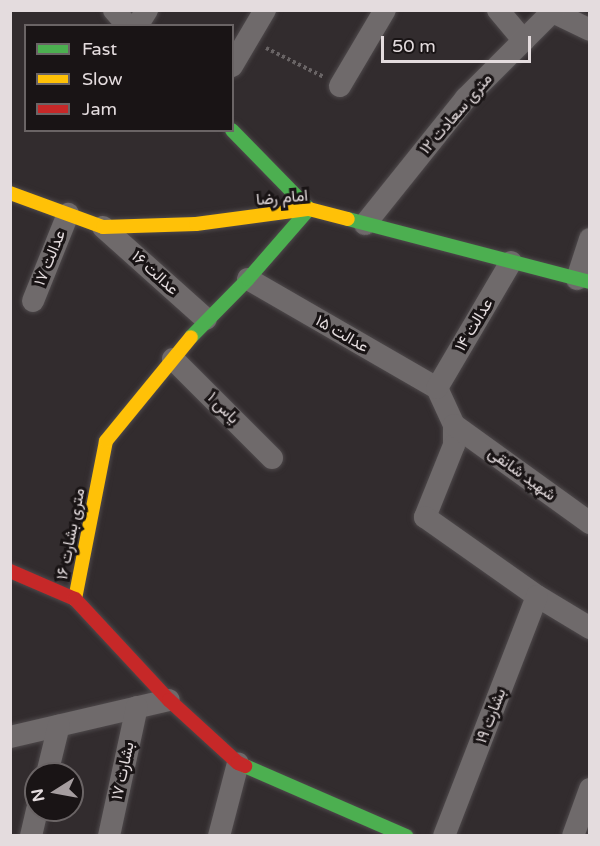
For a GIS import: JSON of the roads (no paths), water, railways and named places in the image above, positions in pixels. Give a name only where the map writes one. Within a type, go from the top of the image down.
[{"type":"street","points":[[114,10],[126,24]]},
{"type":"street","points":[[138,24],[147,10]]},
{"type":"street","points":[[234,63],[251,39],[265,10]]},
{"type":"street","points":[[340,86],[385,10]]},
{"type":"street","points":[[498,10],[524,41]]},
{"type":"street","points":[[554,11],[590,30]]},
{"type":"street","name":"۱۲ متری سعادت","points":[[365,224],[466,99],[554,11]]},
{"type":"street","points":[[234,132],[309,209]]},
{"type":"street","name":"امام رضا","points":[[10,193],[103,227],[196,224],[309,209],[583,281]]},
{"type":"street","name":"۱۶ متری بشارت","points":[[309,209],[248,279],[206,319],[106,441],[75,599],[170,700],[238,763],[406,836]]},
{"type":"street","name":"عدالت ۱۷","points":[[33,301],[68,214]]},
{"type":"street","name":"عدالت ۱۶","points":[[103,227],[206,319]]},
{"type":"street","points":[[583,281],[590,239]]},
{"type":"street","name":"عدالت ۱۴","points":[[437,388],[511,262]]},
{"type":"street","name":"عدالت ۱۵","points":[[248,279],[437,388]]},
{"type":"street","name":"یاس ۱","points":[[173,359],[272,458]]},
{"type":"street","points":[[437,388],[454,425],[454,444],[425,517],[537,596],[590,628]]},
{"type":"street","name":"شهید شانقی","points":[[454,425],[590,523]]},
{"type":"street","points":[[10,571],[75,599]]},
{"type":"street","name":"بشارت ۱۹","points":[[444,836],[537,596]]},
{"type":"street","points":[[10,737],[170,700]]},
{"type":"street","name":"بشارت ۱۷","points":[[109,836],[137,707]]},
{"type":"street","points":[[50,762],[59,726]]},
{"type":"street","points":[[219,836],[238,763]]},
{"type":"street","points":[[573,836],[590,789]]}]
